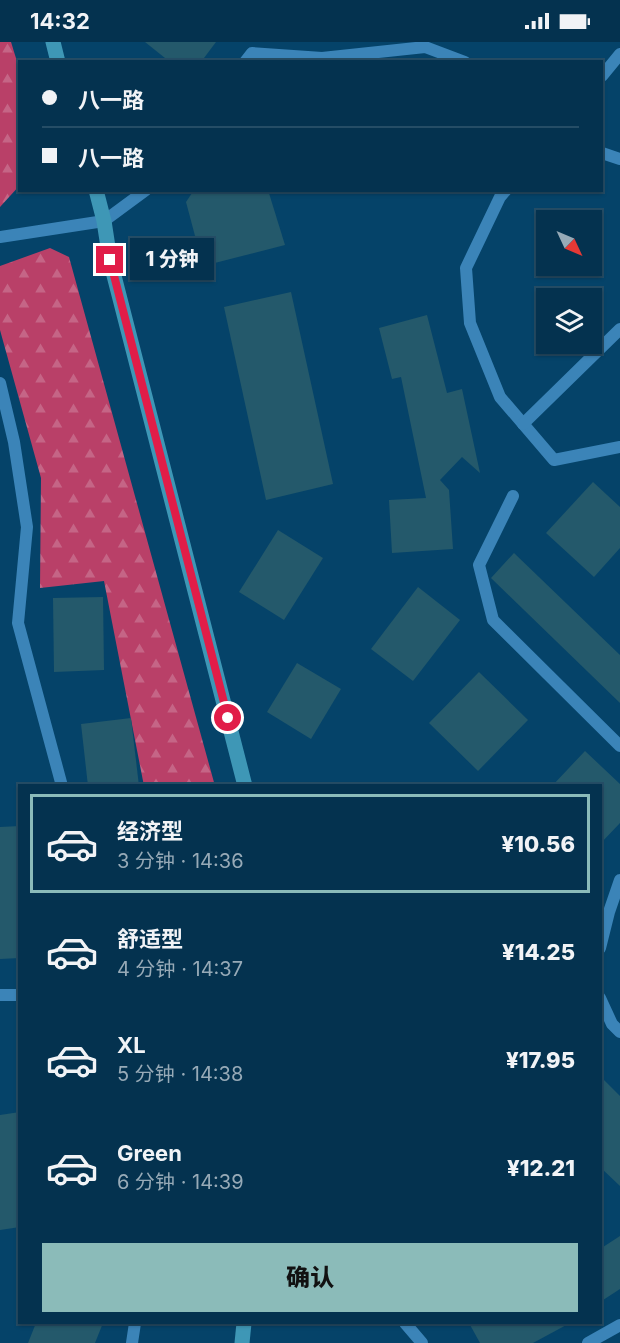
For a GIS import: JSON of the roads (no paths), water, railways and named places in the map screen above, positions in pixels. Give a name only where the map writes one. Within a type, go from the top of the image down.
[{"type":"main road","points":[[53,42],[58,60]]},
{"type":"main road","points":[[97,192],[110,260],[244,784]]},
{"type":"main road","points":[[242,1343],[244,1324]]},
{"type":"lane","points":[[247,60],[252,53],[322,58],[424,47],[460,60]]},
{"type":"lane","points":[[603,75],[620,54]]},
{"type":"lane","points":[[603,153],[620,159]]},
{"type":"lane","points":[[0,237],[104,221],[143,192]]},
{"type":"lane","points":[[504,192],[466,268],[470,323],[500,397],[554,460],[620,447]]},
{"type":"lane","points":[[523,424],[620,328]]},
{"type":"lane","points":[[0,383],[14,442],[27,526],[18,623],[61,784]]},
{"type":"lane","points":[[513,496],[478,565],[493,620],[620,746]]},
{"type":"lane","points":[[602,940],[620,880]]},
{"type":"lane","points":[[0,995],[18,995]]},
{"type":"lane","points":[[602,1002],[612,1024],[620,1032]]},
{"type":"lane","points":[[132,1343],[135,1324]]},
{"type":"lane","points":[[406,1324],[422,1343]]},
{"type":"lane","points":[[588,1343],[620,1325]]}]
